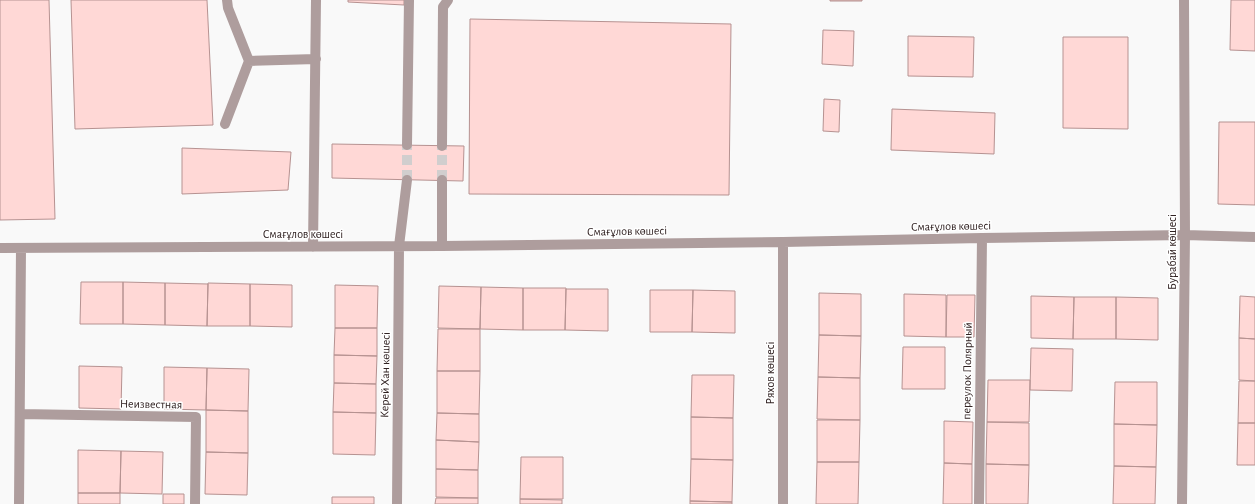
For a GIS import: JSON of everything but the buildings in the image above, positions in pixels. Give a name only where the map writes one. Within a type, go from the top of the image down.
[{"type":"street","points":[[225,124],[249,61],[228,8],[227,0]]},
{"type":"street","points":[[314,247],[316,0]]},
{"type":"street","points":[[407,145],[409,0]]},
{"type":"street","points":[[442,146],[443,7],[448,0]]},
{"type":"street","name":"Бурабай көшесі","points":[[1182,504],[1186,235],[1184,0]]},
{"type":"street","points":[[249,61],[316,59]]},
{"type":"street","name":"Керей Хан көшесі","points":[[397,504],[399,246],[407,180]]},
{"type":"street","points":[[442,180],[442,246]]},
{"type":"street","name":"Смағұлов көшесі","points":[[0,248],[442,246],[1186,235],[1255,237]]},
{"type":"street","name":"переулок Полярный","points":[[979,504],[982,238]]},
{"type":"street","name":"Ряхов көшесі","points":[[783,242],[783,504]]},
{"type":"street","points":[[19,504],[21,248]]},
{"type":"street","name":"Неизвестная","points":[[20,414],[196,417],[194,504]]},
{"type":"tunnel","points":[[407,145],[407,180]]},
{"type":"tunnel","points":[[442,146],[442,180]]}]
